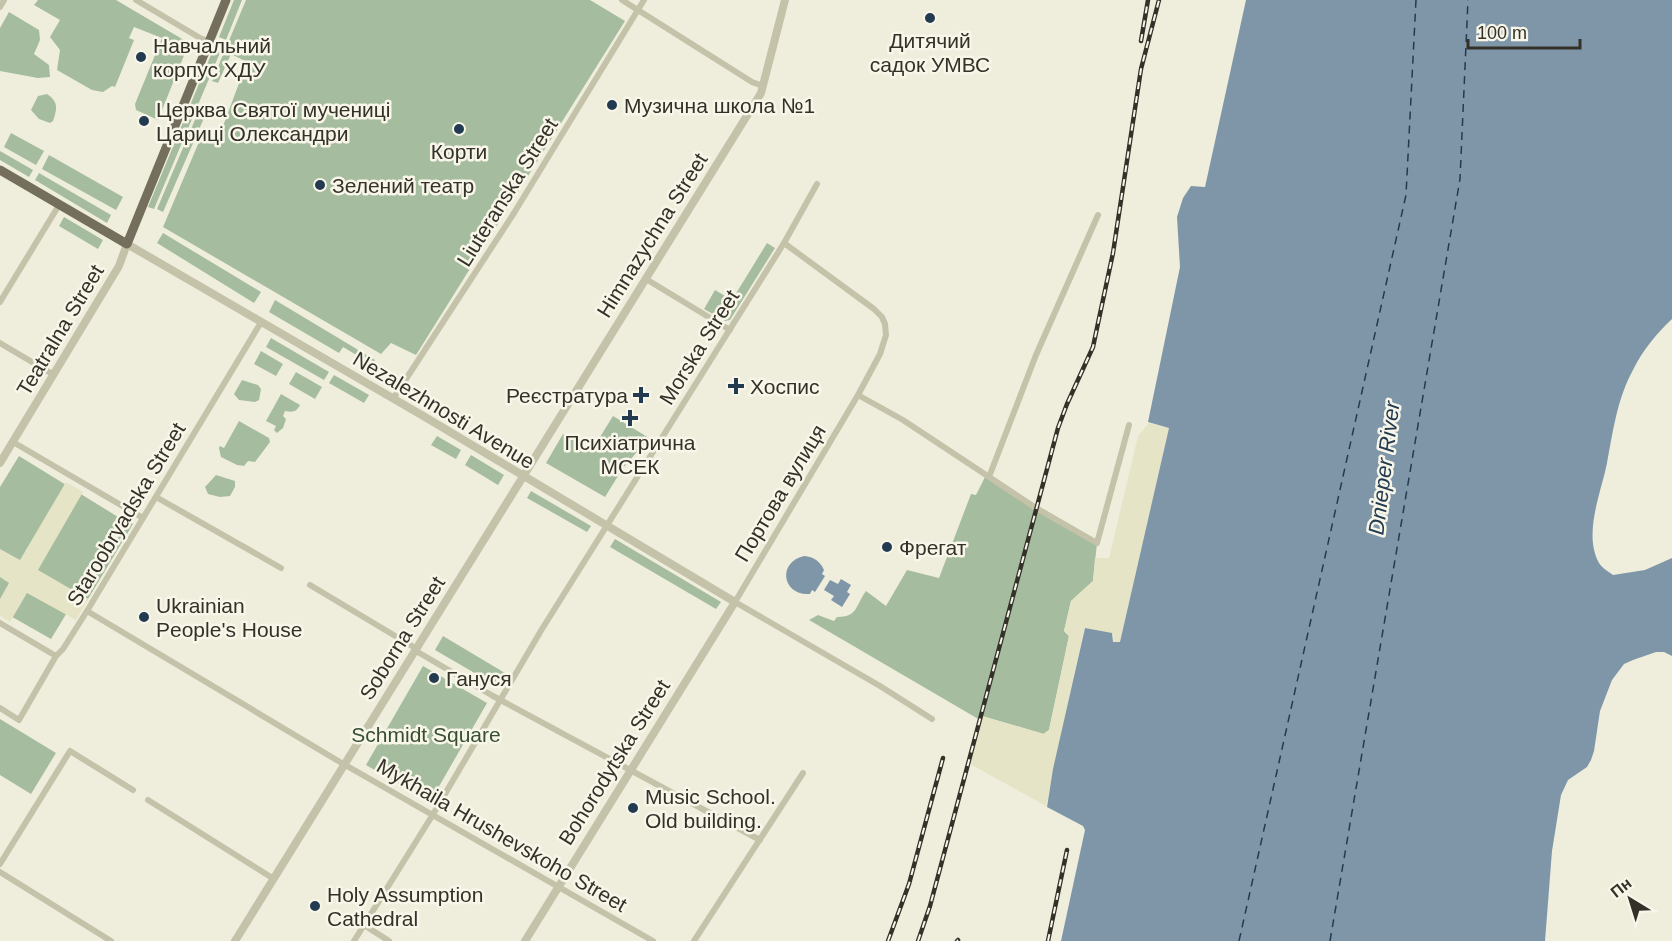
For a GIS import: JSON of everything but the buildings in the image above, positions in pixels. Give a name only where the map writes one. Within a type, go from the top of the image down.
[{"type":"main road","points":[[127,244],[226,0]]},
{"type":"main road","name":"Nezalezhnosti Avenue","points":[[0,170],[127,244]]},
{"type":"street","points":[[0,7],[4,0]]},
{"type":"street","points":[[136,0],[208,41]]},
{"type":"street","points":[[622,0],[752,82],[763,86]]},
{"type":"street","name":"Liuteranska Street","points":[[393,399],[514,213],[644,0]]},
{"type":"street","name":"Himnazychna Street","points":[[523,477],[761,93],[784,0]]},
{"type":"street","name":"Morska Street","points":[[354,941],[607,526],[784,243],[817,184]]},
{"type":"street","points":[[0,302],[58,205]]},
{"type":"street","points":[[989,477],[1036,355],[1098,215]]},
{"type":"street","name":"Портова вулиця","points":[[735,602],[858,395],[880,354],[886,335],[882,317],[784,243]]},
{"type":"street","name":"Nezalezhnosti Avenue","points":[[127,244],[880,686],[932,719]]},
{"type":"street","name":"Teatralna Street","points":[[0,463],[119,266],[127,244]]},
{"type":"street","points":[[646,279],[730,330]]},
{"type":"street","name":"Staroobryadska Street","points":[[0,708],[19,720],[260,324]]},
{"type":"street","points":[[0,343],[54,375]]},
{"type":"street","points":[[858,395],[903,420],[1036,508],[1097,543],[1129,425]]},
{"type":"street","points":[[13,442],[143,518]]},
{"type":"street","name":"Soborna Street","points":[[235,941],[523,477]]},
{"type":"street","points":[[156,497],[281,568]]},
{"type":"street","points":[[310,585],[500,700],[760,840]]},
{"type":"street","name":"Bohorodytska Street","points":[[525,941],[735,602]]},
{"type":"street","name":"Mykhaila Hrushevskoho Street","points":[[87,611],[432,816],[653,941]]},
{"type":"street","points":[[0,623],[56,656]]},
{"type":"street","points":[[0,864],[70,751],[133,790]]},
{"type":"street","points":[[694,941],[803,773]]},
{"type":"street","points":[[148,800],[274,879]]},
{"type":"street","points":[[0,872],[111,941]]},
{"type":"street","points":[[364,925],[389,941]]},
{"type":"green space","points":[[38,0],[116,0],[189,43],[158,120],[136,110],[135,104],[162,38],[134,27],[129,38],[134,40],[115,87],[112,86],[103,92],[92,90],[57,70],[60,50],[50,37],[60,20],[34,5]]},
{"type":"green space","points":[[234,0],[242,0],[226,40],[219,37]]},
{"type":"green space","points":[[246,0],[590,0],[625,21],[416,355],[391,343],[381,354],[163,227],[204,130],[220,134],[247,62],[231,54],[218,83],[212,81]]},
{"type":"green space","points":[[9,12],[39,30],[40,40],[34,54],[49,65],[50,77],[38,78],[0,71],[0,28]]},
{"type":"green space","points":[[215,45],[222,48],[154,209],[148,207]]},
{"type":"green space","points":[[47,94],[54,100],[56,106],[53,121],[50,123],[39,119],[31,110],[38,96]]},
{"type":"green space","points":[[197,115],[204,118],[163,212],[157,209]]},
{"type":"green space","points":[[11,133],[44,151],[36,165],[4,147]]},
{"type":"green space","points":[[0,151],[33,170],[29,177],[0,160]]},
{"type":"green space","points":[[49,155],[123,197],[116,210],[42,169]]},
{"type":"green space","points":[[39,173],[111,215],[107,223],[35,180]]},
{"type":"green space","points":[[64,217],[103,240],[98,249],[59,226]]},
{"type":"green space","points":[[163,233],[261,292],[254,303],[157,243]]},
{"type":"green space","points":[[767,243],[775,248],[730,320],[725,321],[704,309],[715,290],[732,300]]},
{"type":"green space","points":[[275,300],[375,360],[369,371],[362,367],[365,360],[343,347],[339,353],[269,312]]},
{"type":"green space","points":[[271,338],[329,372],[324,380],[266,347]]},
{"type":"green space","points":[[261,351],[283,364],[276,376],[254,364]]},
{"type":"green space","points":[[296,372],[322,387],[315,399],[289,384]]},
{"type":"green space","points":[[334,375],[369,395],[364,403],[329,383]]},
{"type":"green space","points":[[242,380],[258,385],[261,389],[259,400],[255,402],[239,400],[234,394]]},
{"type":"green space","points":[[281,394],[300,405],[294,411],[285,411],[283,416],[286,419],[283,428],[277,433],[274,430],[276,426],[266,421]]},
{"type":"green space","points":[[613,416],[649,438],[623,468],[605,497],[546,463],[563,434],[592,450]]},
{"type":"green space","points":[[239,421],[269,438],[270,442],[255,462],[248,461],[244,466],[221,457],[219,448],[220,446],[224,448]]},
{"type":"green space","points":[[437,436],[461,450],[456,459],[431,445]]},
{"type":"green space","points":[[471,455],[504,475],[498,485],[465,465]]},
{"type":"green space","points":[[19,456],[123,520],[51,639],[0,610],[0,487]]},
{"type":"green space","points":[[216,475],[235,481],[235,487],[230,496],[220,497],[208,494],[205,487]]},
{"type":"green space","points":[[986,475],[1097,543],[1093,581],[1071,601],[1064,631],[1069,636],[1049,730],[1044,734],[982,716],[980,720],[809,620],[818,615],[834,621],[837,617],[853,613],[866,591],[886,606],[907,570],[939,578],[971,494],[976,495]]},
{"type":"green space","points":[[531,491],[591,526],[587,532],[527,498]]},
{"type":"green space","points":[[128,521],[133,524],[88,599],[83,596]]},
{"type":"green space","points":[[615,539],[721,602],[716,609],[610,547]]},
{"type":"green space","points":[[443,636],[505,673],[497,686],[435,650]]},
{"type":"green space","name":"Schmidt Square","points":[[423,666],[487,703],[430,802],[366,765]]},
{"type":"green space","points":[[0,719],[56,753],[31,794],[0,775]]},
{"type":"shaded area","points":[[1149,423],[1169,428],[1120,642],[1113,642],[1114,635],[1084,629],[1046,806],[968,763],[982,716],[1043,734],[1049,730],[1069,636],[1064,631],[1071,601],[1093,581],[1095,558],[1109,558],[1138,436]]},
{"type":"shaded area","points":[[66,482],[83,492],[38,570],[88,599],[76,620],[27,593],[10,622],[0,616],[0,599],[9,583],[0,577],[0,549],[20,560]]},
{"type":"water","name":"Dnieper River","points":[[1246,0],[1672,0],[1672,319],[1655,336],[1641,356],[1623,392],[1595,513],[1593,539],[1599,563],[1613,575],[1645,570],[1672,558],[1672,656],[1664,652],[1656,652],[1633,660],[1624,664],[1612,680],[1600,711],[1591,760],[1587,767],[1568,780],[1561,795],[1552,851],[1545,941],[1061,941],[1085,830],[1083,826],[1047,807],[1053,769],[1085,628],[1112,633],[1113,642],[1120,642],[1169,428],[1148,422],[1180,267],[1177,217],[1183,198],[1191,186],[1205,187]]},
{"type":"water","points":[[804,556],[814,558],[819,562],[824,570],[822,574],[825,576],[815,592],[812,590],[810,594],[793,590],[786,578],[790,565],[795,559]]},
{"type":"water","points":[[841,579],[851,585],[847,592],[850,594],[842,607],[831,600],[834,596],[824,590],[830,580],[838,584]]},
{"type":"ferry route","points":[[1239,941],[1406,195],[1416,0]]},
{"type":"ferry route","points":[[1330,941],[1460,179],[1468,0]]},
{"type":"railway","points":[[1141,41],[1148,0]]},
{"type":"railway","points":[[918,941],[930,906],[1058,428],[1093,347],[1113,253],[1141,69],[1159,0]]},
{"type":"railway","points":[[888,941],[909,884],[943,758]]},
{"type":"railway","points":[[1048,941],[1067,850]]},
{"type":"place","name":"Дитячий садок УМВС","points":[[930,18]]},
{"type":"place","name":"Навчальний корпус ХДУ","points":[[141,57]]},
{"type":"place","name":"Музична школа №1","points":[[612,105]]},
{"type":"place","name":"Церква Святої мучениці Цариці Олександри","points":[[144,121]]},
{"type":"place","name":"Корти","points":[[459,129]]},
{"type":"place","name":"Зелений театр","points":[[320,185]]},
{"type":"place","name":"Хоспис","points":[[736,386]]},
{"type":"place","name":"Реєстратура","points":[[641,395]]},
{"type":"place","name":"Психіатрична МСЕК","points":[[630,418]]},
{"type":"place","name":"Фрегат","points":[[887,547]]},
{"type":"place","name":"Ukrainian People's House","points":[[144,617]]},
{"type":"place","name":"Гануся","points":[[434,678]]},
{"type":"place","name":"Music School. Old building.","points":[[633,808]]},
{"type":"place","name":"Holy Assumption Cathedral","points":[[315,906]]}]
